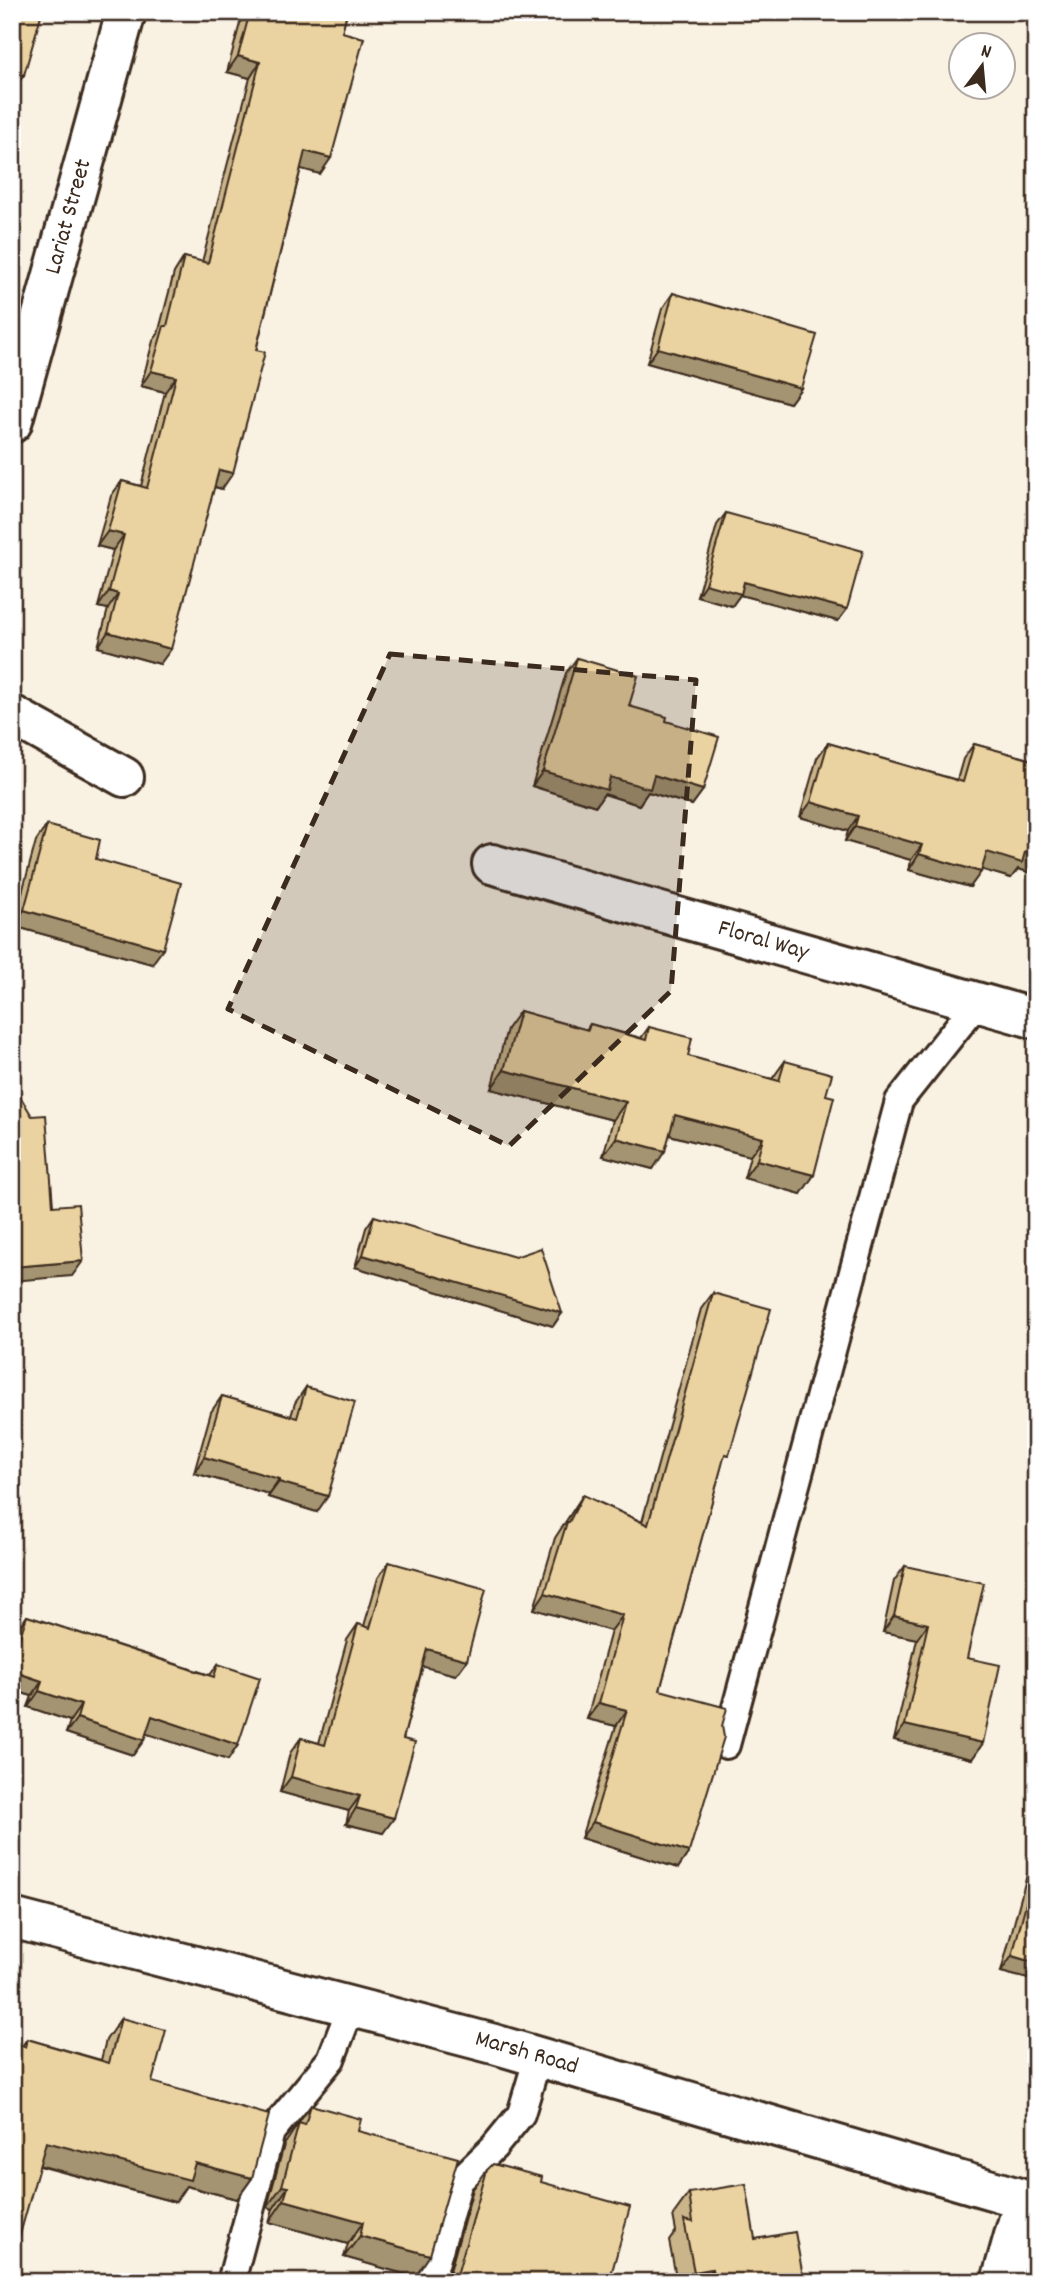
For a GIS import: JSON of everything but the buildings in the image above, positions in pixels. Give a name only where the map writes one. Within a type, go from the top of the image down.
[{"type":"street","name":"Lariat Street","points":[[12,424],[126,12]]},
{"type":"street","points":[[12,715],[124,777]]},
{"type":"street","name":"Floral Way","points":[[492,864],[1036,1019]]},
{"type":"street","name":"Marsh Road","points":[[12,1918],[538,2057],[1030,2201]]},
{"type":"street","points":[[1001,2282],[1030,2201]]},
{"type":"lane","points":[[726,1745],[899,1101],[977,1003]]},
{"type":"lane","points":[[231,2282],[271,2132],[331,2059],[351,2007]]},
{"type":"lane","points":[[430,2282],[459,2180],[494,2147],[521,2114],[538,2057]]},
{"type":"highlighted area","points":[[390,654],[696,680],[671,991],[509,1146],[228,1009]]}]
